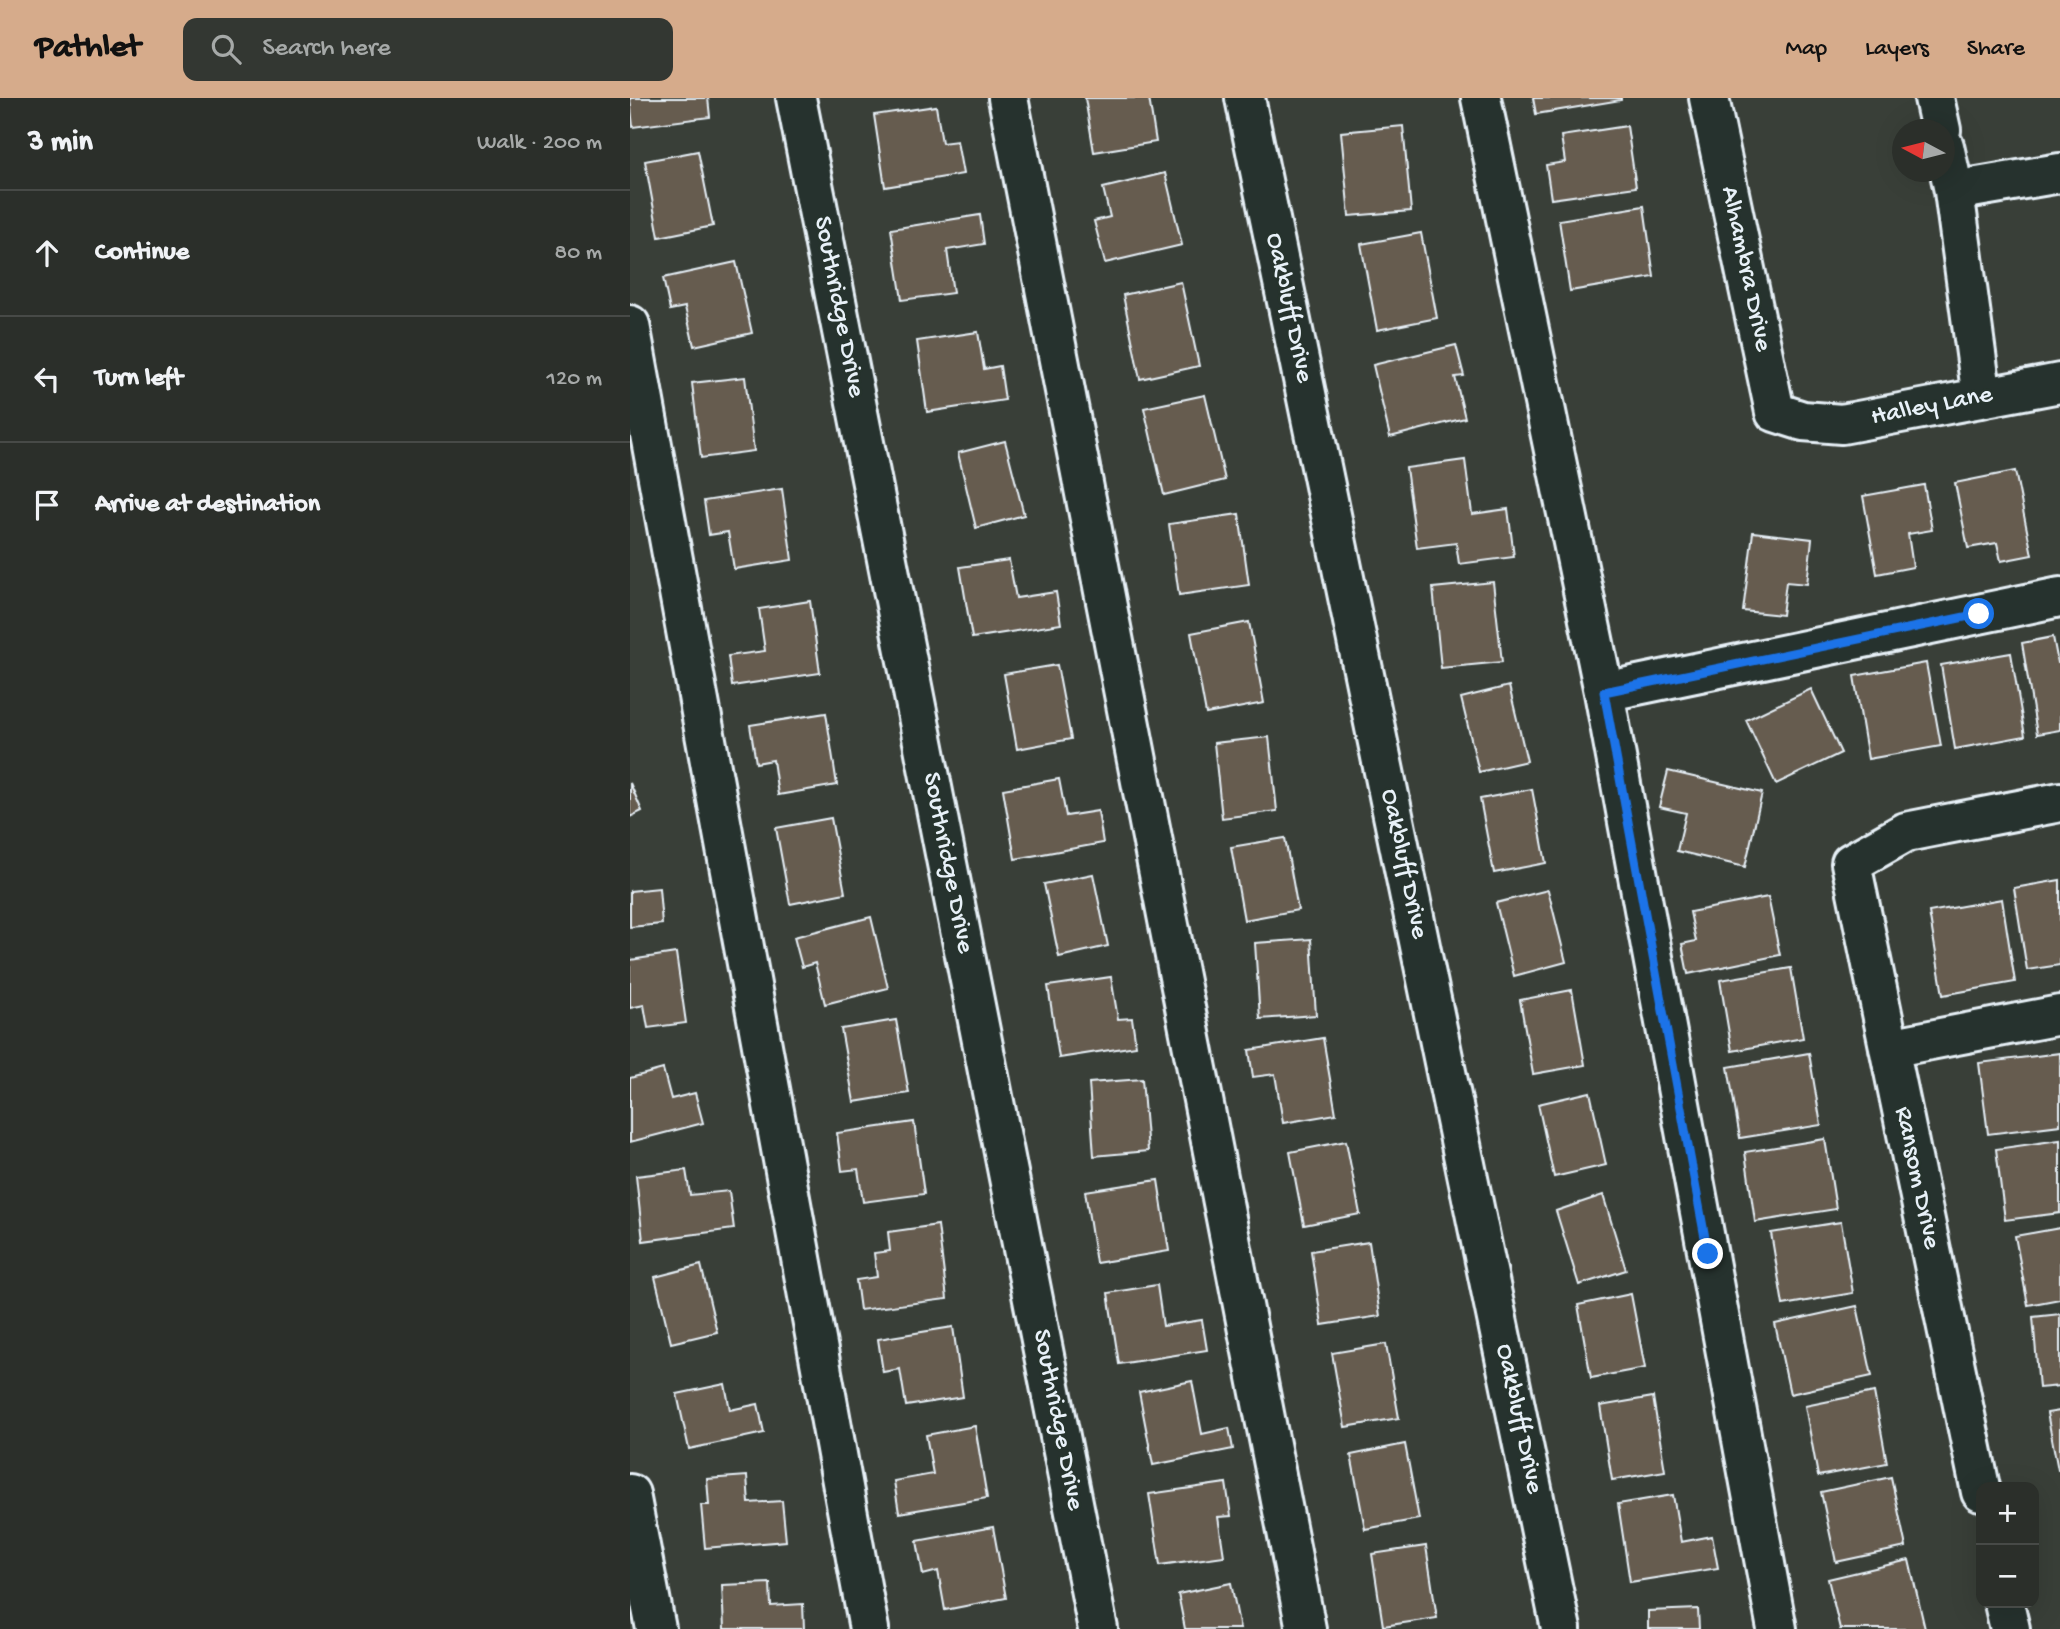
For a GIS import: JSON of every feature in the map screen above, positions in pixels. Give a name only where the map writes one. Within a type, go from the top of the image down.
[{"type":"street","name":"Southridge Drive","points":[[796,98],[1098,1629]]},
{"type":"street","points":[[1008,98],[1306,1629]]},
{"type":"street","name":"Oakbluff Drive","points":[[1245,98],[1562,1629]]},
{"type":"street","points":[[1481,98],[1604,692],[1777,1629]]},
{"type":"street","name":"Alhambra Drive","points":[[1709,98],[1775,412],[1803,421]]},
{"type":"street","points":[[1934,98],[1939,119]]},
{"type":"street","points":[[1954,191],[2060,173]]},
{"type":"street","points":[[1952,182],[1982,398]]},
{"type":"street","points":[[630,326],[869,1629]]},
{"type":"street","name":"Halley Lane","points":[[1803,421],[1842,424],[2060,383]]},
{"type":"street","points":[[1604,692],[2060,597]]},
{"type":"street","name":"Ransom Drive","points":[[1979,1482],[1851,863],[1906,832],[2060,802]]},
{"type":"street","points":[[1889,1048],[2060,1015]]},
{"type":"street","points":[[630,1494],[656,1629]]},
{"type":"street","points":[[2005,1608],[2010,1629]]},
{"type":"building","points":[[630,98],[708,98],[710,117],[633,127]]},
{"type":"building","points":[[1085,98],[1149,98],[1156,142],[1094,152]]},
{"type":"building","points":[[1533,98],[1621,98],[1621,100],[1536,114]]},
{"type":"building","points":[[936,106],[942,143],[957,141],[963,174],[885,187],[874,115]]},
{"type":"building","points":[[1403,126],[1411,211],[1349,216],[1341,132]]},
{"type":"building","points":[[1627,126],[1636,187],[1551,199],[1546,165],[1565,162],[1561,136]]},
{"type":"building","points":[[698,151],[713,226],[659,237],[645,161]]},
{"type":"building","points":[[1165,173],[1182,245],[1105,263],[1094,221],[1110,217],[1103,188]]},
{"type":"building","points":[[1644,206],[1654,277],[1570,291],[1559,220]]},
{"type":"building","points":[[980,215],[984,244],[947,250],[953,293],[902,300],[891,229]]},
{"type":"building","points":[[1421,233],[1437,318],[1377,330],[1361,244]]},
{"type":"building","points":[[736,262],[752,333],[694,346],[685,307],[670,310],[663,278]]},
{"type":"building","points":[[1181,282],[1199,366],[1140,379],[1123,295]]},
{"type":"building","points":[[978,332],[984,369],[1000,366],[1005,400],[927,412],[917,341]]},
{"type":"building","points":[[1456,345],[1464,376],[1455,377],[1465,418],[1390,437],[1373,365]]},
{"type":"building","points":[[745,377],[754,451],[701,458],[692,383]]},
{"type":"building","points":[[1205,395],[1225,480],[1164,495],[1144,408]]},
{"type":"building","points":[[1005,441],[1024,515],[976,528],[958,453]]},
{"type":"building","points":[[1465,460],[1472,514],[1508,509],[1514,557],[1459,564],[1456,543],[1417,548],[1406,468]]},
{"type":"building","points":[[2015,471],[2032,555],[2001,561],[1997,543],[1968,548],[1955,483]]},
{"type":"building","points":[[1924,485],[1932,530],[1908,534],[1913,567],[1877,574],[1863,496]]},
{"type":"building","points":[[782,489],[792,560],[734,569],[728,532],[709,535],[704,501]]},
{"type":"building","points":[[1239,514],[1249,585],[1179,595],[1169,524]]},
{"type":"building","points":[[1753,532],[1812,539],[1807,584],[1786,582],[1782,615],[1743,611]]},
{"type":"building","points":[[1009,560],[1016,598],[1056,592],[1061,624],[972,638],[960,567]]},
{"type":"building","points":[[1493,582],[1502,662],[1441,668],[1433,588]]},
{"type":"building","points":[[810,601],[820,673],[732,686],[728,656],[765,651],[759,609]]},
{"type":"building","points":[[1249,622],[1264,703],[1206,714],[1191,633]]},
{"type":"building","points":[[2053,637],[2060,663],[2060,730],[2037,734],[2022,643]]},
{"type":"building","points":[[2011,653],[2025,736],[1955,749],[1941,665]]},
{"type":"building","points":[[1926,663],[1941,746],[1868,759],[1854,676]]},
{"type":"building","points":[[1057,665],[1071,739],[1017,749],[1004,674]]},
{"type":"building","points":[[1509,686],[1527,761],[1479,772],[1461,698]]},
{"type":"building","points":[[1811,689],[1841,753],[1776,784],[1746,720]]},
{"type":"building","points":[[826,713],[837,785],[778,795],[773,760],[756,763],[750,725]]},
{"type":"building","points":[[1269,737],[1277,811],[1222,818],[1214,743]]},
{"type":"building","points":[[1668,771],[1762,793],[1745,867],[1677,851],[1686,813],[1659,807]]},
{"type":"building","points":[[1059,779],[1066,816],[1098,811],[1103,843],[1015,859],[1003,789]]},
{"type":"building","points":[[630,783],[642,811],[630,817]]},
{"type":"building","points":[[1532,789],[1546,863],[1494,873],[1480,799]]},
{"type":"building","points":[[831,818],[845,893],[790,904],[776,828]]},
{"type":"building","points":[[1285,838],[1298,910],[1244,920],[1231,847]]},
{"type":"building","points":[[1093,874],[1108,946],[1059,957],[1044,884]]},
{"type":"building","points":[[2060,880],[2060,965],[2027,970],[2014,888]]},
{"type":"building","points":[[659,888],[662,924],[630,927],[630,891]]},
{"type":"building","points":[[1548,890],[1566,962],[1514,976],[1496,903]]},
{"type":"building","points":[[1768,897],[1780,955],[1688,974],[1682,944],[1696,941],[1690,912]]},
{"type":"building","points":[[2002,899],[2015,982],[1943,995],[1929,912]]},
{"type":"building","points":[[871,917],[888,988],[825,1004],[815,963],[802,967],[794,937]]},
{"type":"building","points":[[1311,939],[1316,1015],[1260,1019],[1255,943]]},
{"type":"building","points":[[676,953],[686,1023],[648,1028],[644,1005],[630,1008],[630,960]]},
{"type":"building","points":[[1791,968],[1803,1038],[1732,1051],[1720,980]]},
{"type":"building","points":[[1111,977],[1118,1019],[1132,1018],[1136,1046],[1059,1058],[1048,986]]},
{"type":"building","points":[[1572,990],[1585,1065],[1533,1074],[1520,1000]]},
{"type":"building","points":[[896,1020],[909,1093],[854,1102],[841,1029]]},
{"type":"building","points":[[1323,1038],[1336,1114],[1283,1123],[1275,1074],[1253,1077],[1249,1050]]},
{"type":"building","points":[[1809,1053],[1821,1125],[1740,1138],[1728,1067]]},
{"type":"building","points":[[2060,1053],[2060,1125],[1988,1134],[1979,1063]]},
{"type":"building","points":[[663,1069],[671,1099],[695,1093],[703,1123],[630,1142],[630,1078]]},
{"type":"building","points":[[1142,1079],[1148,1151],[1094,1156],[1089,1083]]},
{"type":"building","points":[[1590,1092],[1606,1165],[1554,1177],[1538,1104]]},
{"type":"building","points":[[914,1122],[924,1194],[863,1202],[858,1169],[842,1171],[837,1133]]},
{"type":"building","points":[[1825,1139],[1836,1209],[1755,1222],[1745,1152]]},
{"type":"building","points":[[2060,1140],[2060,1213],[2005,1220],[1996,1149]]},
{"type":"building","points":[[1346,1141],[1360,1214],[1304,1225],[1290,1152]]},
{"type":"building","points":[[686,1170],[690,1195],[729,1191],[734,1229],[643,1241],[636,1176]]},
{"type":"building","points":[[1158,1180],[1169,1251],[1096,1263],[1085,1191]]},
{"type":"building","points":[[1603,1195],[1626,1270],[1579,1285],[1556,1211]]},
{"type":"building","points":[[1841,1222],[1853,1293],[1783,1305],[1771,1233]]},
{"type":"building","points":[[938,1225],[947,1299],[860,1310],[856,1280],[877,1277],[874,1253],[890,1251],[888,1232]]},
{"type":"building","points":[[2060,1228],[2060,1299],[2028,1305],[2015,1236]]},
{"type":"building","points":[[1369,1242],[1380,1316],[1322,1325],[1311,1251]]},
{"type":"building","points":[[701,1265],[717,1332],[671,1343],[655,1277]]},
{"type":"building","points":[[1157,1285],[1163,1326],[1202,1320],[1207,1350],[1119,1364],[1108,1293]]},
{"type":"building","points":[[1631,1294],[1645,1368],[1591,1378],[1578,1305]]},
{"type":"building","points":[[1857,1306],[1872,1376],[1790,1394],[1775,1324]]},
{"type":"building","points":[[2060,1314],[2060,1386],[2039,1388],[2033,1317]]},
{"type":"building","points":[[953,1327],[963,1397],[906,1406],[900,1369],[883,1372],[878,1339]]},
{"type":"building","points":[[1386,1344],[1399,1418],[1345,1427],[1332,1353]]},
{"type":"building","points":[[1192,1381],[1202,1434],[1229,1428],[1233,1449],[1153,1465],[1139,1392]]},
{"type":"building","points":[[725,1384],[730,1410],[758,1404],[764,1433],[689,1449],[677,1394]]},
{"type":"building","points":[[1874,1392],[1887,1463],[1818,1476],[1805,1406]]},
{"type":"building","points":[[1653,1397],[1665,1471],[1612,1480],[1600,1406]]},
{"type":"building","points":[[2060,1411],[2060,1470],[2058,1470],[2047,1413]]},
{"type":"building","points":[[975,1426],[987,1498],[899,1513],[894,1481],[933,1474],[926,1435]]},
{"type":"building","points":[[1405,1444],[1419,1519],[1365,1529],[1351,1455]]},
{"type":"building","points":[[747,1476],[749,1503],[782,1501],[786,1541],[705,1548],[701,1505],[709,1505],[707,1479]]},
{"type":"building","points":[[1891,1477],[1906,1547],[1836,1562],[1821,1492]]},
{"type":"building","points":[[1226,1483],[1231,1516],[1218,1517],[1224,1556],[1160,1565],[1149,1494]]},
{"type":"building","points":[[1673,1495],[1681,1542],[1712,1536],[1718,1568],[1630,1582],[1618,1504]]},
{"type":"building","points":[[993,1527],[1006,1598],[945,1610],[938,1571],[923,1575],[917,1541]]},
{"type":"building","points":[[1426,1546],[1437,1618],[1383,1626],[1372,1554]]},
{"type":"building","points":[[1909,1560],[1925,1629],[1840,1629],[1828,1579]]},
{"type":"building","points":[[770,1583],[771,1606],[803,1604],[804,1629],[724,1629],[722,1585]]},
{"type":"building","points":[[1231,1583],[1240,1629],[1185,1629],[1178,1594]]},
{"type":"building","points":[[1698,1609],[1699,1629],[1648,1629],[1648,1611]]},
{"type":"route","points":[[1708,1254],[1604,692],[1979,614]]}]
